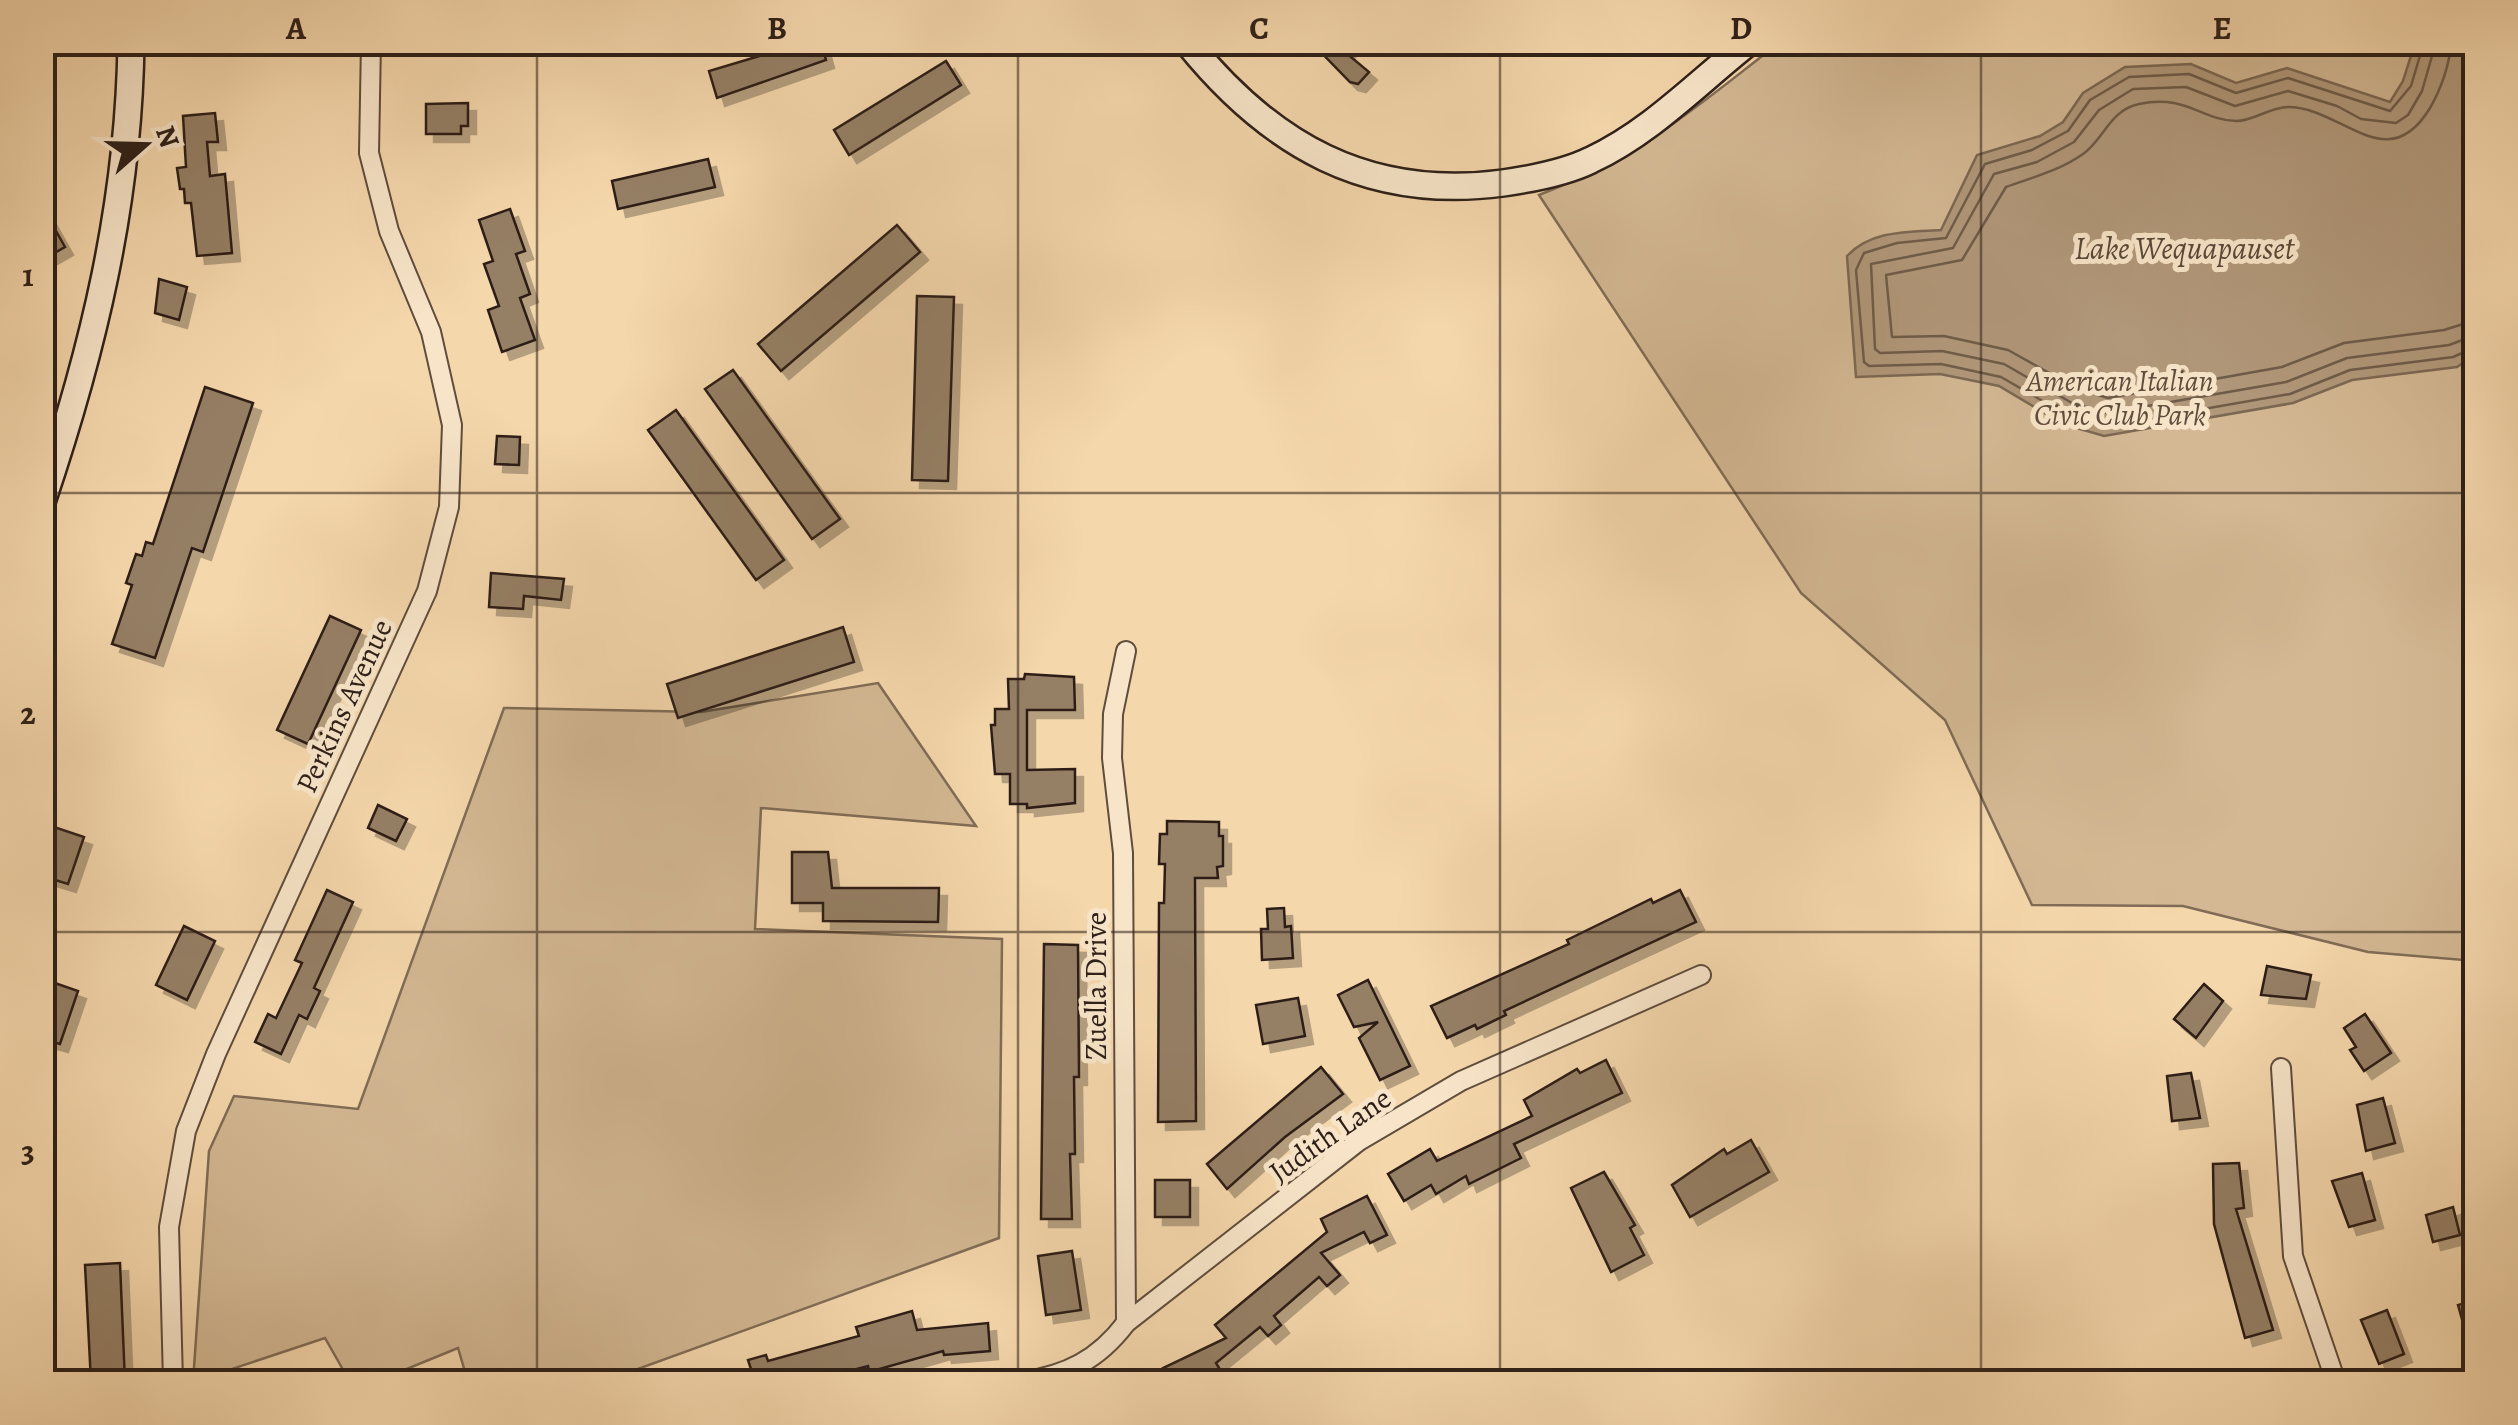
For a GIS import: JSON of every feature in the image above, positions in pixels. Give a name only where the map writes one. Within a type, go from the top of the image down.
[{"type":"street","points":[[42,502],[87,362],[112,252],[128,136],[131,42]]},
{"type":"street","name":"Perkins Avenue","points":[[172,1382],[169,1227],[186,1131],[224,1036],[428,592],[448,507],[452,424],[444,387],[431,332],[390,230],[369,153],[371,42]]},
{"type":"street","points":[[1187,42],[1244,107],[1300,146],[1360,174],[1414,186],[1474,187],[1524,180],[1589,162],[1652,124],[1749,42]]},
{"type":"street","name":"Zuella Drive","points":[[1126,651],[1113,714],[1112,758],[1123,853],[1126,1323]]},
{"type":"street","name":"Judith Lane","points":[[1022,1382],[1066,1374],[1109,1346],[1126,1323],[1359,1142],[1461,1081],[1700,975]]},
{"type":"street","points":[[2281,1068],[2292,1256],[2336,1382]]},
{"type":"green space","name":"American Italian Civic Club Park","points":[[1779,43],[2475,43],[2475,961],[2368,952],[2183,906],[2032,905],[1945,720],[1801,593],[1539,195],[1638,147]]},
{"type":"green space","points":[[878,683],[976,826],[761,808],[755,929],[1002,939],[999,1238],[602,1382],[468,1382],[458,1348],[375,1382],[350,1382],[325,1338],[193,1382],[209,1151],[234,1096],[358,1109],[504,708],[701,712]]},
{"type":"water","name":"Lake Wequapauset","points":[[2415,43],[2475,43],[2475,355],[2457,367],[2352,380],[2293,403],[2104,436],[2063,424],[1999,386],[1940,374],[1856,377],[1847,256],[1879,237],[1941,230],[1977,155],[2040,136],[2063,122],[2083,93],[2125,67],[2191,64],[2236,83],[2287,68],[2390,102],[2403,81]]},
{"type":"building","points":[[785,42],[821,42],[826,60],[717,98],[709,71],[786,48]]},
{"type":"building","points":[[1311,42],[1353,42],[1345,52],[1369,72],[1358,84],[1350,82]]},
{"type":"building","points":[[946,61],[961,85],[849,155],[834,130]]},
{"type":"building","points":[[468,103],[468,126],[461,126],[461,134],[426,134],[426,104]]},
{"type":"building","points":[[215,113],[218,142],[207,142],[210,176],[225,174],[232,253],[197,256],[191,203],[185,203],[177,168],[186,167],[183,116]]},
{"type":"building","points":[[708,159],[715,187],[618,209],[612,181]]},
{"type":"building","points":[[42,206],[65,247],[42,260]]},
{"type":"building","points":[[510,209],[525,251],[516,254],[530,294],[520,298],[535,340],[502,352],[488,310],[499,306],[484,264],[493,261],[479,220]]},
{"type":"building","points":[[897,225],[920,252],[781,371],[758,344]]},
{"type":"building","points":[[159,279],[187,287],[179,320],[155,313]]},
{"type":"building","points":[[917,296],[954,297],[948,481],[912,480]]},
{"type":"building","points":[[733,370],[840,519],[812,539],[705,389]]},
{"type":"building","points":[[205,387],[253,403],[203,552],[192,548],[155,658],[112,644],[132,585],[126,583],[136,554],[142,556],[146,542],[153,544]]},
{"type":"building","points":[[676,410],[784,560],[756,580],[648,430]]},
{"type":"building","points":[[497,436],[520,437],[519,465],[495,464]]},
{"type":"building","points":[[491,573],[564,579],[561,600],[524,596],[523,609],[489,607]]},
{"type":"building","points":[[330,616],[361,630],[308,744],[277,730]]},
{"type":"building","points":[[843,627],[854,662],[678,718],[667,684]]},
{"type":"building","points":[[1025,674],[1074,677],[1075,710],[1027,710],[1027,770],[1075,769],[1075,803],[1027,808],[1027,804],[1010,804],[1010,774],[995,774],[991,725],[995,725],[995,709],[1009,709],[1008,679],[1024,679]]},
{"type":"building","points":[[378,805],[407,819],[396,841],[368,828]]},
{"type":"building","points":[[1167,821],[1219,822],[1219,836],[1223,836],[1223,866],[1217,867],[1218,878],[1195,878],[1196,1121],[1158,1122],[1159,903],[1164,903],[1165,864],[1159,864],[1160,834],[1167,834]]},
{"type":"building","points":[[42,823],[84,837],[68,884],[42,876]]},
{"type":"building","points":[[792,852],[828,852],[832,888],[939,888],[938,922],[823,921],[823,903],[792,903]]},
{"type":"building","points":[[327,890],[353,902],[314,988],[320,991],[307,1019],[299,1015],[281,1054],[255,1042],[268,1014],[276,1018],[302,963],[295,960]]},
{"type":"building","points":[[1680,890],[1696,922],[1504,1011],[1506,1015],[1477,1029],[1475,1025],[1447,1038],[1431,1006],[1569,944],[1567,940],[1651,899],[1653,903]]},
{"type":"building","points":[[1284,908],[1285,927],[1291,926],[1293,958],[1262,960],[1261,929],[1268,929],[1267,909]]},
{"type":"building","points":[[184,926],[215,941],[187,1000],[156,985]]},
{"type":"building","points":[[1044,944],[1078,945],[1079,1077],[1074,1077],[1075,1154],[1070,1154],[1072,1219],[1041,1219]]},
{"type":"building","points":[[2267,966],[2311,975],[2306,999],[2261,995]]},
{"type":"building","points":[[1368,980],[1410,1066],[1380,1080],[1359,1038],[1378,1022],[1354,1027],[1338,995]]},
{"type":"building","points":[[49,981],[78,991],[60,1044],[42,1039],[42,1000]]},
{"type":"building","points":[[2204,984],[2223,1001],[2196,1038],[2174,1019]]},
{"type":"building","points":[[1298,998],[1305,1036],[1263,1044],[1256,1005]]},
{"type":"building","points":[[2365,1014],[2391,1053],[2364,1071],[2350,1050],[2356,1047],[2344,1028]]},
{"type":"building","points":[[1606,1060],[1622,1093],[1514,1144],[1521,1158],[1469,1184],[1466,1176],[1436,1194],[1431,1185],[1404,1201],[1388,1174],[1430,1149],[1437,1161],[1532,1116],[1524,1100],[1577,1069],[1580,1073]]},
{"type":"building","points":[[1321,1067],[1343,1094],[1285,1137],[1227,1189],[1207,1164]]},
{"type":"building","points":[[2191,1073],[2200,1118],[2172,1121],[2167,1076]]},
{"type":"building","points":[[2383,1098],[2395,1143],[2366,1151],[2357,1105]]},
{"type":"building","points":[[1751,1140],[1769,1172],[1690,1217],[1672,1185],[1724,1149],[1727,1154]]},
{"type":"building","points":[[2239,1163],[2244,1208],[2236,1209],[2273,1330],[2245,1338],[2214,1224],[2213,1164]]},
{"type":"building","points":[[1604,1172],[1635,1225],[1630,1228],[1644,1255],[1611,1272],[1571,1188]]},
{"type":"building","points":[[2362,1173],[2375,1220],[2349,1227],[2332,1181]]},
{"type":"building","points":[[1155,1180],[1190,1180],[1190,1217],[1155,1217]]},
{"type":"building","points":[[1367,1196],[1387,1235],[1370,1243],[1364,1232],[1321,1253],[1340,1275],[1327,1286],[1319,1277],[1274,1316],[1281,1325],[1268,1336],[1260,1327],[1216,1363],[1222,1373],[1203,1382],[1170,1382],[1163,1368],[1226,1338],[1215,1325],[1327,1232],[1321,1219]]},
{"type":"building","points":[[2453,1207],[2460,1235],[2433,1242],[2426,1215]]},
{"type":"building","points":[[1072,1251],[1081,1310],[1046,1315],[1038,1256]]},
{"type":"building","points":[[120,1263],[125,1382],[91,1382],[85,1265]]},
{"type":"building","points":[[2476,1300],[2476,1350],[2471,1351],[2458,1305]]},
{"type":"building","points":[[2387,1310],[2404,1354],[2379,1364],[2361,1320]]},
{"type":"building","points":[[912,1311],[917,1330],[988,1323],[990,1351],[944,1355],[943,1351],[869,1372],[868,1366],[807,1382],[721,1382],[720,1378],[751,1369],[748,1360],[766,1355],[768,1361],[859,1336],[856,1327]]}]
